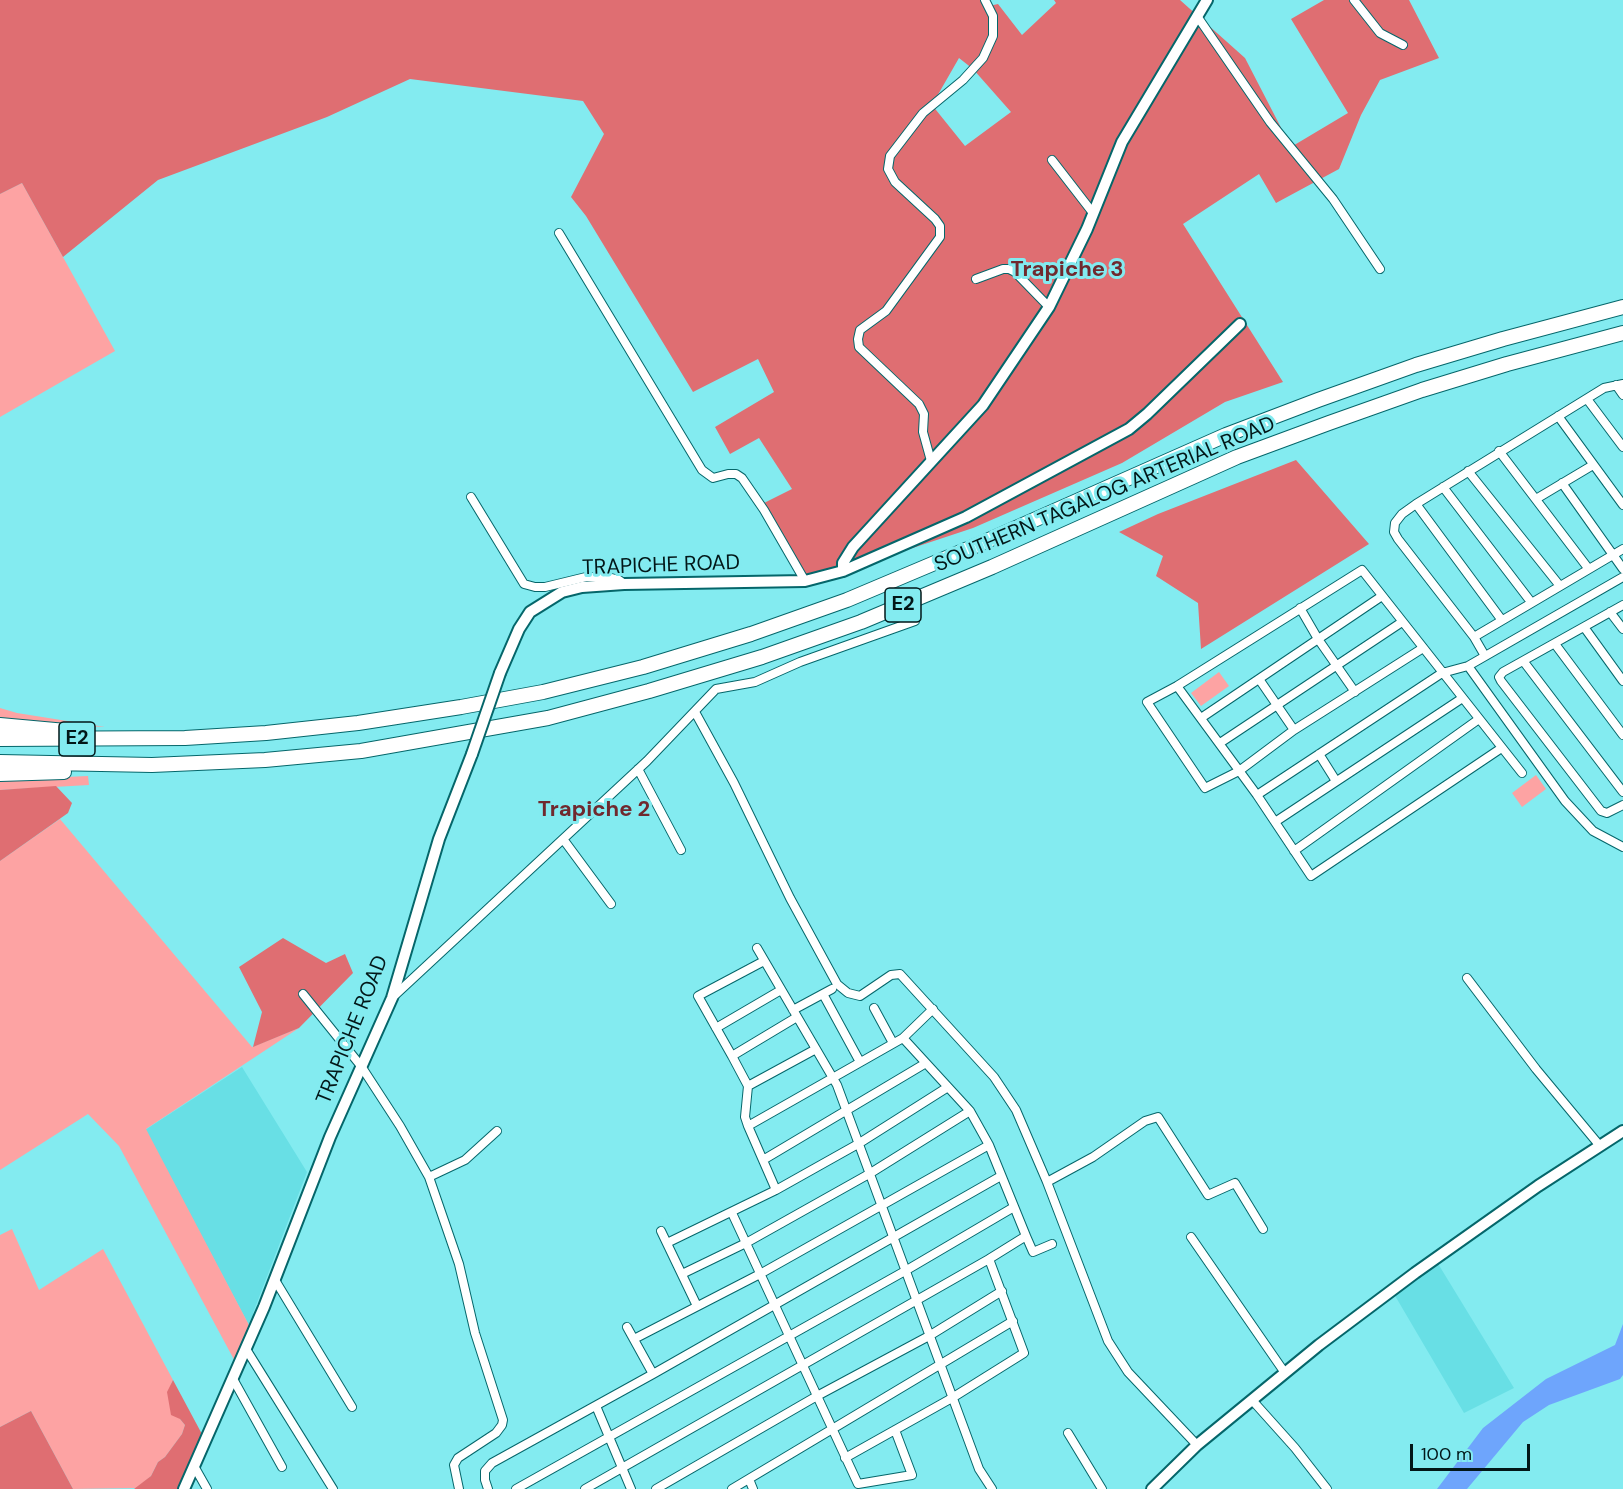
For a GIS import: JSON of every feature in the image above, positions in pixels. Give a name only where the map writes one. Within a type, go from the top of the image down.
[{"type":"highway","name":"SOUTHERN TAGALOG ARTERIAL ROAD","points":[[0,739],[154,739],[266,733],[358,723],[543,692],[643,667],[751,634],[847,600],[1226,435],[1308,404],[1416,365],[1623,307]]},
{"type":"highway","name":"SOUTHERN TAGALOG ARTERIAL ROAD","points":[[0,762],[152,765],[361,751],[548,718],[649,692],[762,657],[861,622],[992,567],[1237,457],[1422,390],[1507,364],[1623,333]]},
{"type":"highway","points":[[0,725],[154,739]]},
{"type":"highway","points":[[0,774],[152,765]]},
{"type":"street","points":[[931,461],[923,432],[924,414],[919,404],[859,347],[858,339],[860,330],[885,311],[940,237],[940,226],[935,219],[894,182],[888,169],[890,156],[923,113],[963,80],[983,58],[993,36],[993,16],[985,0]]},
{"type":"street","points":[[843,571],[843,563],[853,547],[982,405],[1049,307],[1093,213],[1122,142],[1207,0]]},
{"type":"street","points":[[1354,0],[1380,33],[1403,45]]},
{"type":"street","points":[[1197,16],[1270,122],[1333,199],[1380,269]]},
{"type":"street","points":[[1052,160],[1093,213]]},
{"type":"street","points":[[559,233],[702,470],[713,478],[736,474],[742,478],[765,510],[805,581]]},
{"type":"street","points":[[976,279],[1009,269],[1015,272],[1049,307]]},
{"type":"street","name":"TRAPICHE ROAD","points":[[184,1489],[275,1280],[330,1137],[392,998],[439,839],[500,673],[519,629],[530,612],[562,592],[582,586],[805,581],[843,571],[966,517],[1129,429],[1240,324]]},
{"type":"street","points":[[1485,656],[1474,637],[1398,539],[1394,532],[1395,523],[1402,514],[1416,504],[1604,388],[1619,385],[1623,394]]},
{"type":"street","points":[[1587,399],[1623,447]]},
{"type":"street","points":[[1558,416],[1623,505]]},
{"type":"street","points":[[1499,451],[1588,568]]},
{"type":"street","points":[[1536,499],[1593,465]]},
{"type":"street","points":[[1468,471],[1560,586]]},
{"type":"street","points":[[1562,483],[1623,569]]},
{"type":"street","points":[[1443,487],[1531,602]]},
{"type":"street","points":[[471,497],[524,584],[535,587],[586,577],[607,577],[620,580],[624,584]]},
{"type":"street","points":[[1416,504],[1501,619]]},
{"type":"street","points":[[1474,637],[1623,549]]},
{"type":"street","points":[[1423,648],[1294,730],[1239,771],[1205,788],[1147,702],[1177,686],[1362,570],[1521,773]]},
{"type":"street","points":[[1257,795],[1442,673],[1468,666],[1623,577]]},
{"type":"street","points":[[1201,718],[1382,596]]},
{"type":"street","points":[[1623,605],[1503,672],[1499,677],[1601,811],[1607,813],[1623,805]]},
{"type":"street","points":[[1300,608],[1318,639],[1355,692]]},
{"type":"street","points":[[1610,612],[1623,629]]},
{"type":"street","points":[[392,998],[638,769],[716,689],[755,682],[800,662],[915,621]]},
{"type":"street","points":[[1220,744],[1402,622]]},
{"type":"street","points":[[1584,627],[1623,681]]},
{"type":"street","points":[[1555,644],[1623,735]]},
{"type":"street","points":[[1524,662],[1623,792]]},
{"type":"street","points":[[1468,666],[1565,801],[1593,831],[1623,847]]},
{"type":"street","points":[[1259,679],[1294,730]]},
{"type":"street","points":[[1177,686],[1257,795],[1311,876],[1500,748]]},
{"type":"street","points":[[1275,822],[1461,699]]},
{"type":"street","points":[[695,712],[734,783],[790,898],[837,984],[848,993],[860,996],[891,975],[900,974],[994,1077],[1016,1110],[1047,1182],[1108,1341],[1128,1372],[1197,1445]]},
{"type":"street","points":[[1294,851],[1479,719]]},
{"type":"street","points":[[1320,754],[1336,781]]},
{"type":"street","points":[[638,769],[681,850]]},
{"type":"street","points":[[563,838],[611,904]]},
{"type":"street","points":[[757,948],[832,1078],[979,1469],[992,1489]]},
{"type":"street","points":[[764,961],[698,996],[748,1086],[745,1117],[776,1190]]},
{"type":"street","points":[[1467,978],[1536,1069],[1600,1146]]},
{"type":"street","points":[[732,1056],[832,989]]},
{"type":"street","points":[[716,1028],[781,990]]},
{"type":"street","points":[[303,994],[361,1066],[400,1126],[429,1177],[459,1264],[475,1333],[503,1420],[496,1433],[458,1458],[454,1465],[459,1489]]},
{"type":"street","points":[[823,994],[860,1062]]},
{"type":"street","points":[[874,1008],[893,1043]]},
{"type":"street","points":[[748,1126],[903,1038],[933,1009]]},
{"type":"street","points":[[903,1038],[970,1111],[989,1145],[1032,1252],[1052,1244]]},
{"type":"street","points":[[748,1086],[816,1049]]},
{"type":"street","points":[[763,1160],[926,1063]]},
{"type":"street","points":[[667,1243],[776,1190],[858,1144],[948,1088]]},
{"type":"street","points":[[682,1274],[746,1243],[869,1174],[970,1111]]},
{"type":"street","points":[[1047,1182],[1093,1157],[1145,1121],[1158,1117],[1208,1195],[1234,1183],[1263,1229]]},
{"type":"street","points":[[429,1177],[465,1160],[497,1131]]},
{"type":"street","points":[[1152,1489],[1197,1445],[1285,1373],[1424,1267],[1538,1186],[1623,1131]]},
{"type":"street","points":[[634,1339],[760,1274],[989,1145]]},
{"type":"street","points":[[488,1489],[485,1471],[492,1463],[1001,1176]]},
{"type":"street","points":[[516,1489],[905,1271],[1014,1207]]},
{"type":"street","points":[[732,1213],[858,1484],[912,1475],[895,1431]]},
{"type":"street","points":[[662,1231],[697,1306]]},
{"type":"street","points":[[585,1489],[802,1364],[916,1302],[1026,1236]]},
{"type":"street","points":[[1191,1237],[1285,1373]]},
{"type":"street","points":[[845,1458],[952,1398],[1024,1353],[989,1259]]},
{"type":"street","points":[[275,1280],[352,1407]]},
{"type":"street","points":[[656,1489],[817,1396],[929,1336],[1002,1291]]},
{"type":"street","points":[[732,1489],[1013,1321]]},
{"type":"street","points":[[627,1327],[653,1374]]},
{"type":"street","points":[[246,1349],[333,1489]]},
{"type":"street","points":[[233,1379],[282,1467]]},
{"type":"street","points":[[1252,1400],[1296,1448],[1327,1489]]},
{"type":"street","points":[[596,1406],[631,1489]]},
{"type":"street","points":[[1068,1433],[1102,1489]]},
{"type":"street","points":[[194,1466],[207,1489]]},
{"type":"street","points":[[749,1479],[753,1489]]},
{"type":"shaded area","points":[[0,0],[988,0],[989,6],[998,4],[1022,35],[1056,3],[1054,0],[1180,0],[1245,58],[1291,147],[1348,113],[1291,19],[1324,0],[1409,0],[1439,58],[1380,80],[1361,115],[1339,169],[1276,203],[1259,174],[1183,224],[1283,382],[1225,402],[1122,463],[973,528],[843,571],[805,581],[760,505],[792,489],[759,438],[730,454],[715,427],[774,392],[758,359],[693,392],[586,216],[571,197],[604,134],[583,101],[410,79],[327,117],[158,180],[63,257],[22,183],[0,194]],"holes":[[[959,58],[973,69],[1011,112],[965,146],[932,105]]]},
{"type":"shaded area","points":[[22,183],[115,351],[0,417],[0,194]]},
{"type":"shaded area","points":[[1296,460],[1369,544],[1201,649],[1198,603],[1156,576],[1163,556],[1119,532],[1158,514]]},
{"type":"shaded area","points":[[1219,672],[1229,686],[1201,706],[1191,693]]},
{"type":"shaded area","points":[[0,708],[17,713],[105,727],[0,722]]},
{"type":"shaded area","points":[[1536,775],[1546,789],[1522,807],[1512,793]]},
{"type":"shaded area","points":[[88,776],[89,785],[0,790],[0,780]]},
{"type":"shaded area","points":[[56,786],[72,803],[68,813],[0,861],[0,790]]},
{"type":"shaded area","points":[[60,819],[252,1047],[299,1028],[146,1129],[249,1325],[252,1336],[238,1367],[119,1146],[88,1114],[0,1170],[0,861]]},
{"type":"shaded area","points":[[283,938],[326,963],[345,954],[353,973],[299,1028],[253,1047],[262,1012],[239,967]]},
{"type":"shaded area","points":[[242,1067],[307,1172],[253,1313],[255,1319],[250,1327],[145,1130]]},
{"type":"shaded area","points":[[12,1229],[39,1290],[103,1249],[173,1380],[171,1384],[180,1419],[185,1425],[182,1434],[165,1457],[158,1462],[151,1476],[137,1488],[73,1489],[31,1411],[0,1427],[0,1235]]},
{"type":"shaded area","points":[[1437,1262],[1514,1388],[1464,1413],[1394,1294]]},
{"type":"shaded area","points":[[1623,1324],[1623,1375],[1620,1379],[1549,1405],[1523,1422],[1467,1489],[1437,1489],[1483,1428],[1546,1379],[1615,1345]]},
{"type":"shaded area","points":[[173,1380],[203,1436],[180,1489],[134,1489],[151,1476],[158,1462],[165,1457],[182,1434],[185,1425],[180,1419],[171,1415],[167,1392]]},
{"type":"shaded area","points":[[31,1411],[73,1489],[0,1489],[0,1427]]},
{"type":"district","name":"Trapiche 3","points":[[1067,270]]},
{"type":"district","name":"Trapiche 2","points":[[594,810]]}]
